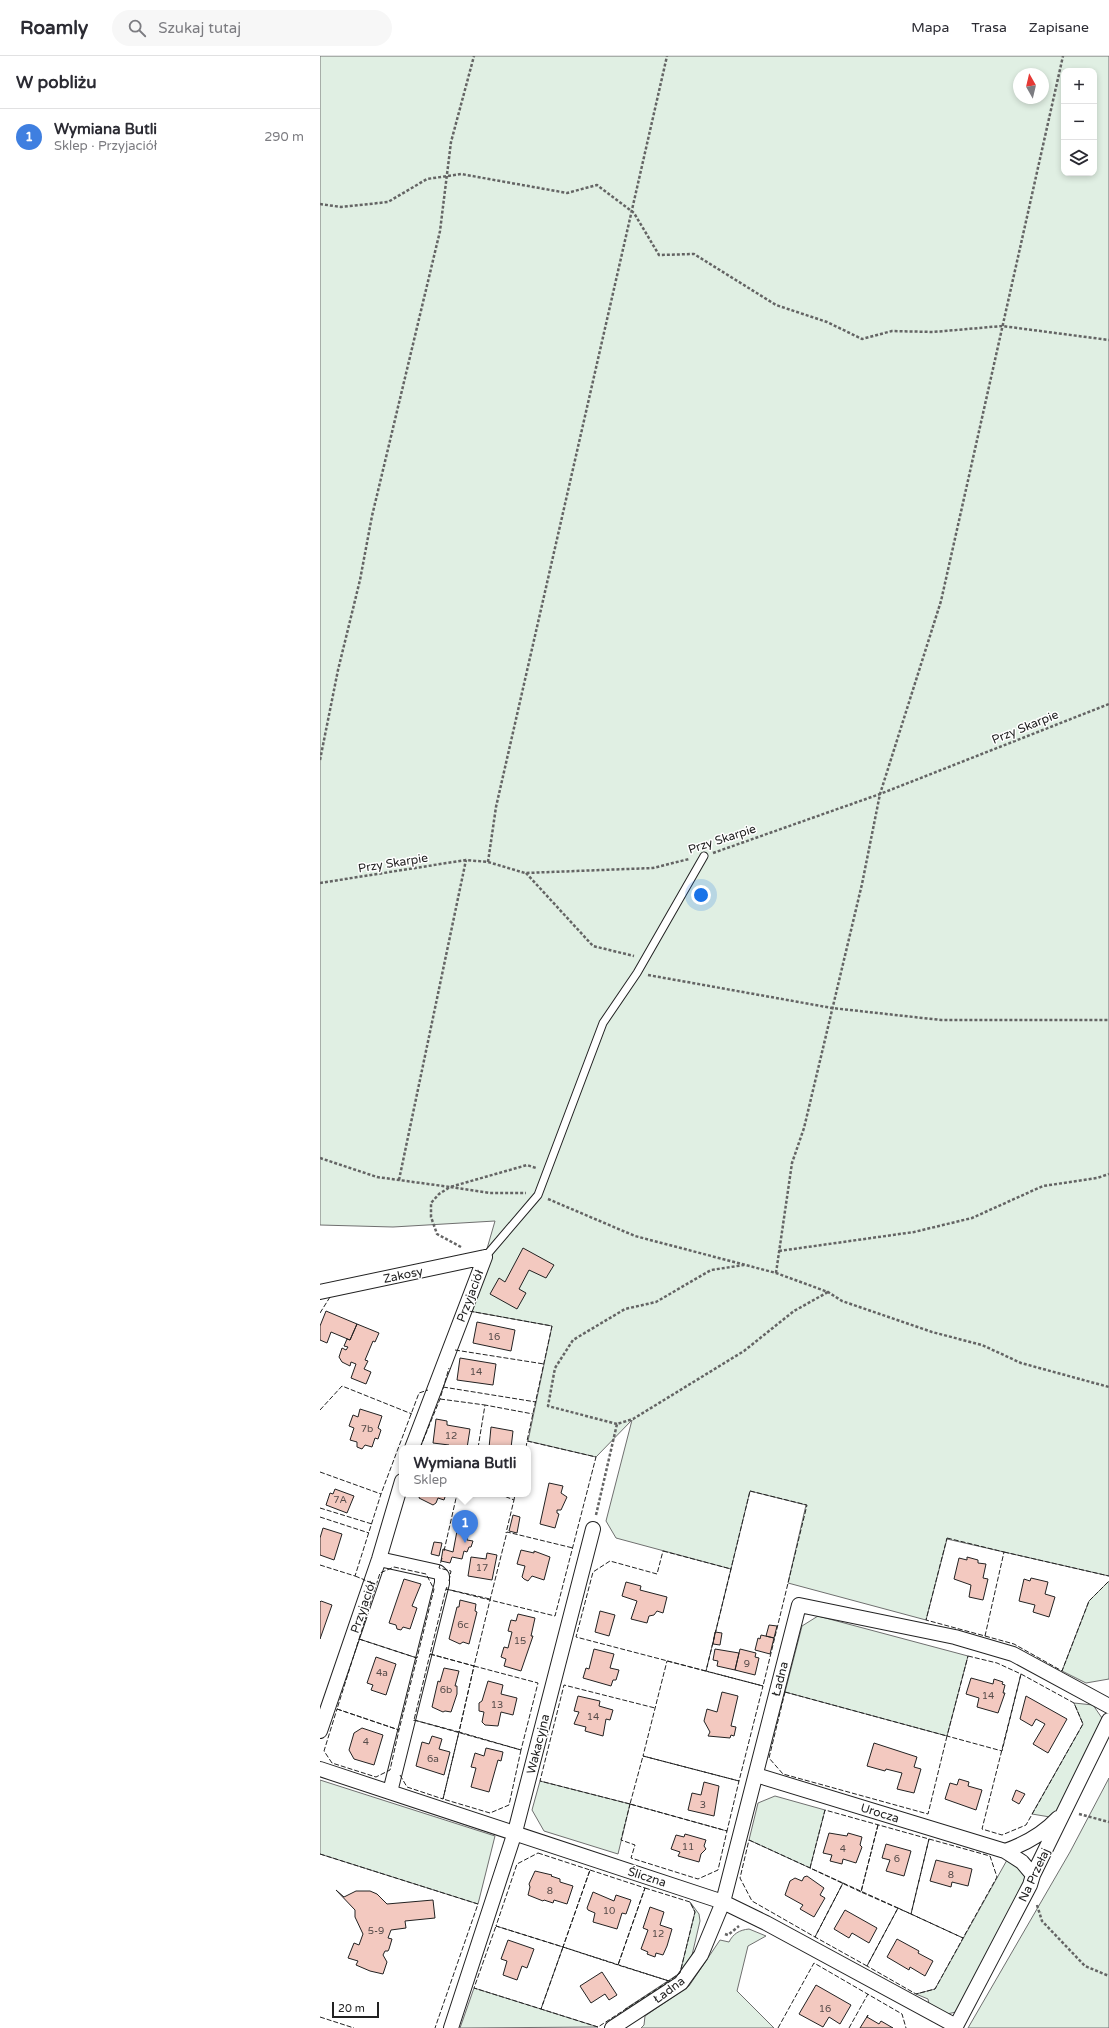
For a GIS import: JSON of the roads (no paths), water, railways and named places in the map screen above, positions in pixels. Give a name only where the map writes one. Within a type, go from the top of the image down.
[{"type":"street","name":"Zakosy","points":[[320,1292],[485,1257]]},
{"type":"street","name":"Przyjaciół","points":[[413,1445],[485,1257]]},
{"type":"street","name":"Przyjaciół","points":[[320,1731],[379,1559],[399,1491]]},
{"type":"street","name":"Wakacyjna","points":[[451,2028],[515,1832],[593,1529]]},
{"type":"street","points":[[379,1559],[438,1572],[442,1576],[442,1583],[390,1792]]},
{"type":"street","name":"Ładna","points":[[612,2028],[682,1983],[701,1955],[724,1902],[798,1605],[954,1637],[1013,1654],[1109,1706]]},
{"type":"street","name":"Na Przełaj","points":[[956,2027],[1032,1880],[1109,1720]]},
{"type":"street","name":"Śliczna","points":[[320,1769],[515,1832],[550,1846],[724,1902],[766,1923],[956,2027]]},
{"type":"street","name":"Urocza","points":[[756,1775],[1005,1851],[1022,1862],[1032,1880]]},
{"type":"street","points":[[1005,1851],[1024,1844],[1040,1834],[1065,1810]]},
{"type":"lane","name":"Przyjaciół","points":[[485,1257],[538,1195],[603,1023],[637,973],[704,856]]},
{"type":"place","name":"Wymiana Butli","points":[[465,1543]]}]
